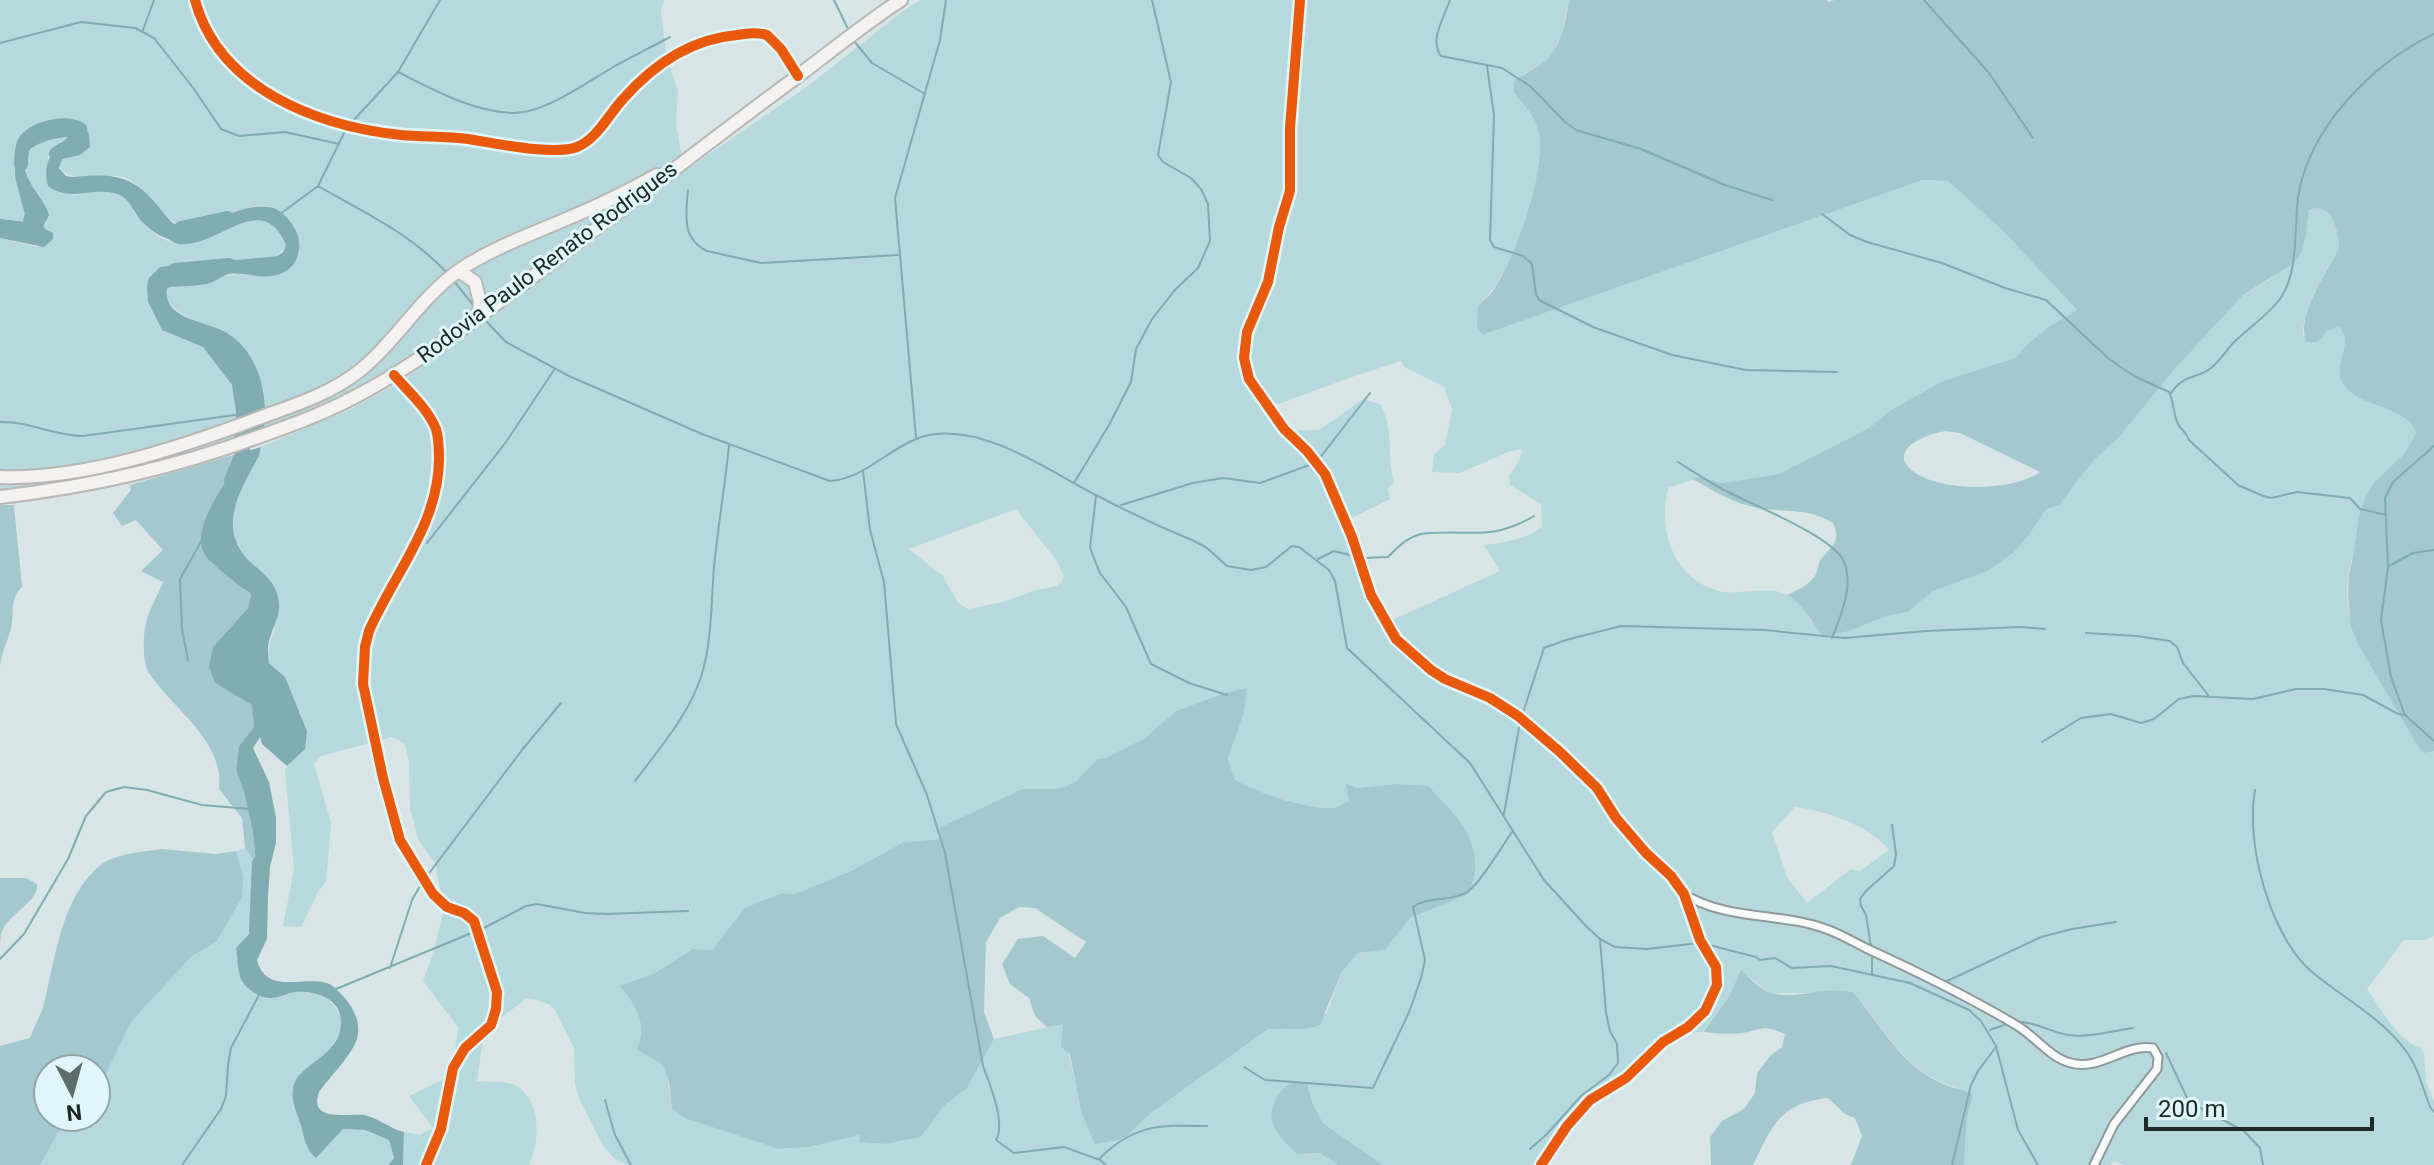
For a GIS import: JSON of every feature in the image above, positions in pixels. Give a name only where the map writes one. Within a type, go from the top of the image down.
[{"type":"main road","name":"Rodovia Paulo Renato Rodrigues","points":[[0,497],[117,480],[228,448],[336,406],[394,375],[478,317],[901,0]]},
{"type":"main road","name":"Rodovia Paulo Renato Rodrigues","points":[[0,477],[53,474],[109,464],[227,430],[329,391],[360,371],[426,300],[459,271],[506,243],[616,198],[686,159]]},
{"type":"main road","points":[[459,271],[471,277],[478,288],[478,317]]},
{"type":"street","points":[[195,0],[212,41],[231,64],[263,90],[329,120],[402,135],[463,138],[547,149],[577,147],[593,135],[623,99],[654,69],[692,45],[727,36],[750,33],[767,35],[781,49],[798,76]]},
{"type":"street","points":[[1300,0],[1290,128],[1290,191],[1268,282],[1247,332],[1244,358],[1249,379],[1284,429],[1325,474],[1352,537],[1371,595],[1396,639],[1431,670],[1503,706],[1560,752],[1597,788],[1616,818],[1684,894],[1700,940],[1716,967],[1717,985],[1705,1011],[1688,1027],[1663,1042],[1626,1078],[1590,1100],[1567,1126],[1541,1165]]},
{"type":"street","points":[[394,375],[427,413],[436,429],[439,471],[432,507],[420,535],[369,631],[363,684],[400,840],[433,894],[447,907],[464,913],[474,921],[497,992],[491,1025],[465,1048],[453,1068],[441,1129],[426,1165]]},
{"type":"street","points":[[1684,894],[1697,902],[1722,909],[1792,920],[1826,929],[1940,981],[2021,1027],[2063,1060],[2083,1065],[2110,1059],[2139,1046],[2153,1048],[2158,1057],[2157,1069],[2114,1124],[2094,1165]]},
{"type":"shaded area","points":[[0,0],[664,0],[661,11],[666,53],[678,91],[676,124],[682,158],[413,357],[354,393],[263,433],[264,392],[246,351],[176,310],[168,301],[166,292],[170,287],[206,284],[221,277],[243,273],[268,277],[292,265],[300,253],[285,218],[272,208],[261,206],[193,226],[176,224],[126,178],[78,176],[63,171],[59,164],[67,157],[83,128],[48,131],[18,154],[36,216],[25,227],[15,231],[0,226]]},
{"type":"shaded area","points":[[920,0],[1569,0],[1555,49],[1546,61],[1522,75],[1514,93],[1538,128],[1538,168],[1516,245],[1494,288],[1482,301],[1482,335],[1923,180],[1948,181],[2003,231],[2077,310],[2048,327],[2015,358],[1943,381],[1891,410],[1869,428],[1779,474],[1722,483],[1698,478],[1668,488],[1665,503],[1667,534],[1672,549],[1688,574],[1700,583],[1723,592],[1783,593],[1797,601],[1812,623],[1849,631],[1887,616],[1908,612],[1933,591],[2029,535],[2046,509],[2073,487],[2243,295],[2272,278],[2307,224],[2309,210],[2324,210],[2333,219],[2339,249],[2310,301],[2303,336],[2339,327],[2345,342],[2340,366],[2342,383],[2357,396],[2406,418],[2416,433],[2405,453],[2395,463],[2363,530],[2354,553],[2347,590],[2352,622],[2365,653],[2425,753],[2434,751],[2434,936],[2424,940],[2404,940],[2367,989],[2397,1031],[2424,1053],[2426,1082],[2434,1101],[2434,1165],[2125,1165],[2114,1161],[2111,1165],[1964,1165],[1967,1117],[1958,1088],[1939,1081],[1910,1062],[1854,993],[1770,993],[1741,971],[1729,997],[1702,1032],[1678,1037],[1630,1079],[1584,1106],[1542,1165],[1383,1165],[1323,1123],[1307,1083],[1304,1154],[1320,1153],[1338,1165],[629,1165],[615,1159],[603,1146],[579,1098],[575,1084],[574,1048],[555,1010],[537,1000],[526,999],[498,1020],[483,1039],[477,1081],[509,1083],[520,1088],[528,1097],[537,1131],[529,1165],[403,1165],[404,1132],[420,1135],[433,1128],[409,1096],[452,1075],[458,1027],[423,981],[444,909],[435,863],[418,839],[410,809],[409,761],[405,744],[392,737],[321,756],[314,763],[331,823],[326,882],[301,927],[283,926],[294,869],[285,771],[305,749],[301,713],[285,677],[269,663],[275,619],[271,581],[247,559],[237,541],[234,516],[240,492],[261,447],[349,410],[400,382],[595,241],[664,185],[808,86]],"holes":[[[1401,361],[1404,367],[1444,387],[1452,409],[1445,445],[1434,454],[1432,472],[1460,473],[1522,449],[1520,459],[1509,476],[1510,485],[1541,504],[1542,527],[1522,538],[1484,545],[1500,571],[1390,621],[1365,581],[1348,520],[1390,499],[1388,488],[1394,482],[1389,432],[1380,404],[1363,399],[1319,430],[1281,431],[1267,408]],[[1016,509],[1057,561],[1064,576],[1056,586],[968,609],[958,603],[943,576],[909,549]],[[1246,688],[1228,758],[1233,779],[1281,799],[1331,808],[1349,801],[1345,784],[1355,788],[1396,784],[1469,894],[1410,918],[1385,950],[1358,953],[1341,973],[1327,1013],[1267,1030],[1152,1112],[1128,1135],[1081,1112],[1063,1024],[994,1039],[967,1088],[944,1106],[921,1137],[885,1144],[860,1142],[860,1135],[809,1147],[779,1149],[687,1119],[672,1109],[663,1065],[636,1049],[640,1040],[640,1024],[635,1008],[621,986],[653,974],[693,949],[712,950],[744,909],[756,903],[783,893],[795,894],[851,871],[904,842],[941,839],[939,829],[1022,789],[1065,787],[1076,781],[1097,759],[1145,738],[1176,711]],[[1795,807],[1833,816],[1859,827],[1889,850],[1860,871],[1851,869],[1807,903],[1787,877],[1772,832]]]},
{"type":"shaded area","points":[[1569,0],[2434,0],[2434,751],[2425,753],[2419,748],[2351,627],[2349,575],[2359,515],[2373,484],[2405,453],[2416,433],[2406,419],[2357,396],[2342,383],[2340,367],[2345,342],[2339,327],[2327,331],[2318,342],[2307,342],[2304,333],[2308,308],[2339,249],[2333,219],[2329,214],[2317,208],[2309,210],[2302,251],[2294,263],[2243,295],[2173,371],[2119,437],[2093,461],[2059,505],[2046,509],[2014,552],[1987,571],[1933,591],[1908,612],[1823,636],[1803,609],[1787,595],[1815,576],[1821,560],[1836,539],[1833,523],[1805,513],[1741,503],[1693,479],[1698,477],[1722,483],[1779,474],[1869,428],[1891,410],[1943,381],[2015,358],[2048,327],[2077,310],[2003,231],[1948,181],[1923,180],[1482,335],[1477,325],[1478,307],[1494,289],[1512,255],[1528,211],[1538,165],[1538,129],[1531,114],[1514,93],[1514,82],[1542,63],[1556,48]],"holes":[[[1946,431],[1960,433],[2040,472],[2013,483],[1958,486],[1925,478],[1906,463],[1906,450],[1920,439]]]},
{"type":"shaded area","points":[[84,128],[89,133],[90,147],[80,155],[62,159],[59,168],[66,176],[111,176],[132,183],[180,226],[201,224],[246,209],[269,207],[278,210],[294,227],[298,253],[287,271],[267,276],[229,274],[207,284],[167,289],[167,299],[179,314],[227,333],[247,352],[260,377],[263,391],[263,433],[233,442],[236,412],[232,385],[203,347],[162,330],[148,302],[147,286],[149,278],[160,267],[178,265],[201,270],[226,261],[278,256],[286,245],[276,229],[264,221],[252,221],[194,243],[174,243],[146,226],[128,201],[119,195],[105,192],[64,193],[48,186],[46,171],[49,159],[53,150],[72,145],[67,137],[39,144],[32,148],[24,161],[29,180],[49,215],[44,225],[53,233],[53,239],[44,247],[0,238],[0,226],[15,231],[25,227],[36,216],[17,185],[17,157],[24,147],[44,134]]},
{"type":"shaded area","points":[[67,137],[73,142],[72,145],[53,150],[48,158],[72,195],[104,191],[121,195],[147,228],[175,243],[196,242],[253,220],[265,221],[276,229],[286,245],[278,256],[234,260],[201,270],[178,265],[148,302],[162,330],[203,347],[232,385],[236,412],[233,442],[116,476],[0,493],[0,238],[37,247],[45,228],[45,210],[27,178],[24,162],[30,149],[35,146]]},
{"type":"shaded area","points":[[261,447],[235,506],[234,533],[247,559],[267,577],[276,591],[279,610],[268,644],[269,663],[285,677],[307,731],[305,749],[287,766],[262,744],[260,737],[253,748],[269,782],[276,818],[267,939],[257,960],[262,971],[277,981],[327,983],[347,1000],[357,1019],[357,1039],[319,1092],[319,1108],[331,1114],[369,1116],[404,1132],[403,1165],[388,1165],[394,1158],[389,1140],[365,1130],[343,1129],[316,1158],[313,1155],[295,1107],[293,1089],[303,1072],[336,1040],[340,1029],[338,1009],[329,999],[308,992],[266,998],[246,986],[239,972],[236,948],[250,933],[260,906],[253,832],[236,770],[239,746],[254,727],[252,705],[215,683],[209,667],[213,647],[248,608],[251,594],[208,559],[202,547],[201,534],[212,505],[244,452]]},
{"type":"shaded area","points":[[244,452],[219,496],[211,562],[251,594],[248,608],[213,647],[215,683],[253,705],[254,727],[239,746],[236,770],[253,832],[256,864],[245,848],[242,818],[219,789],[219,773],[209,745],[146,667],[146,622],[163,582],[141,571],[163,550],[136,520],[122,526],[113,513],[131,490],[130,485]]},
{"type":"shaded area","points":[[0,505],[14,505],[22,587],[14,600],[11,629],[0,667]]},
{"type":"shaded area","points":[[1247,688],[1244,712],[1228,758],[1234,779],[1281,799],[1331,808],[1349,801],[1345,783],[1356,788],[1396,784],[1428,786],[1460,822],[1472,844],[1475,871],[1469,894],[1410,918],[1385,950],[1358,953],[1341,973],[1320,1025],[1306,1029],[1267,1030],[1152,1112],[1128,1135],[1095,1144],[1081,1112],[1070,1054],[1061,1047],[1063,1024],[1047,1027],[1035,1016],[1029,998],[1010,984],[1002,964],[1018,939],[1043,936],[1075,958],[1086,942],[1035,908],[1019,907],[1000,918],[986,942],[984,1012],[994,1039],[967,1088],[944,1106],[921,1137],[885,1144],[859,1142],[860,1135],[809,1147],[779,1149],[687,1119],[672,1109],[669,1082],[663,1065],[636,1049],[641,1024],[631,1000],[620,986],[653,974],[693,949],[712,950],[744,909],[756,903],[783,893],[795,894],[851,871],[904,842],[941,839],[939,828],[1022,789],[1065,787],[1076,781],[1097,759],[1145,738],[1176,711]]},
{"type":"shaded area","points":[[245,848],[256,864],[260,906],[250,933],[236,948],[270,998],[293,992],[312,993],[330,1002],[340,1016],[341,1025],[333,1046],[300,1074],[316,1157],[343,1129],[365,1130],[389,1140],[394,1159],[388,1165],[40,1165],[58,1133],[112,1133],[112,1061],[131,1022],[192,956],[218,940],[243,876],[236,851]]},
{"type":"shaded area","points":[[162,849],[216,854],[236,851],[243,876],[242,897],[217,941],[192,956],[131,1022],[112,1061],[112,1053],[32,1053],[32,1133],[58,1133],[40,1165],[0,1165],[0,1046],[30,1038],[44,1004],[62,928],[88,877],[108,860]]},
{"type":"shaded area","points":[[0,878],[26,878],[37,884],[37,890],[6,925],[0,944]]},
{"type":"shaded area","points":[[1741,970],[1759,987],[1772,993],[1854,993],[1912,1064],[1937,1081],[1973,1094],[1967,1117],[1964,1165],[1851,1165],[1862,1136],[1855,1118],[1845,1114],[1828,1098],[1788,1111],[1772,1128],[1753,1165],[1711,1165],[1710,1137],[1722,1121],[1744,1109],[1755,1093],[1757,1073],[1782,1047],[1785,1034],[1767,1028],[1737,1034],[1703,1032],[1729,997]]},
{"type":"shaded area","points":[[1307,1083],[1323,1123],[1383,1165],[1338,1165],[1320,1153],[1297,1154],[1287,1144],[1273,1124],[1273,1106],[1279,1094],[1289,1085]]},
{"type":"waterway","points":[[143,30],[154,0]]},
{"type":"waterway","points":[[352,122],[398,72],[440,0]]},
{"type":"waterway","points":[[834,0],[849,31]]},
{"type":"waterway","points":[[916,438],[895,198],[940,40],[946,0]]},
{"type":"waterway","points":[[1074,483],[1131,382],[1136,349],[1152,319],[1198,268],[1210,241],[1208,204],[1201,189],[1191,178],[1163,162],[1158,155],[1171,82],[1152,0]]},
{"type":"waterway","points":[[1450,0],[1437,36],[1441,56],[1502,68],[1530,86],[1576,130],[1641,149],[1725,185],[1772,200]]},
{"type":"waterway","points":[[1924,0],[1989,73],[2033,138]]},
{"type":"waterway","points":[[0,43],[81,22],[135,28],[154,38],[221,129],[239,136],[285,132],[339,144]]},
{"type":"waterway","points":[[2171,393],[2181,382],[2211,368],[2280,299],[2293,263],[2298,198],[2304,172],[2315,147],[2329,123],[2367,80],[2388,62],[2434,34]]},
{"type":"waterway","points":[[398,72],[440,93],[484,109],[526,112],[564,97],[670,37]]},
{"type":"waterway","points":[[854,41],[872,63],[925,94]]},
{"type":"waterway","points":[[1487,66],[1494,115],[1490,240],[1494,247],[1523,256],[1532,264],[1539,300],[1593,327],[1672,355],[1746,370],[1837,372]]},
{"type":"waterway","points":[[21,164],[24,143],[34,133],[58,126],[80,129],[79,136],[56,154]]},
{"type":"waterway","points":[[280,214],[318,186],[347,127]]},
{"type":"waterway","points":[[318,186],[402,235],[446,272]]},
{"type":"waterway","points":[[0,226],[29,227],[32,213],[25,188]]},
{"type":"waterway","points":[[688,190],[686,216],[689,232],[693,240],[707,251],[761,263],[898,255]]},
{"type":"waterway","points":[[1822,214],[1850,235],[1867,242],[1942,263],[2005,288],[2046,300],[2109,359],[2134,376],[2169,392],[2176,420],[2189,440],[2238,485],[2271,498],[2297,492],[2350,498],[2360,509],[2386,515]]},
{"type":"waterway","points":[[181,228],[227,218]]},
{"type":"waterway","points":[[175,270],[229,265]]},
{"type":"waterway","points":[[453,280],[474,306]]},
{"type":"waterway","points":[[485,320],[506,342],[569,376],[702,434],[830,481],[858,473],[921,437],[955,434],[976,437],[1018,453],[1118,507],[1207,548],[1227,566],[1251,570],[1266,567],[1292,546],[1299,547],[1329,570],[1335,581],[1347,648],[1470,763],[1544,880],[1586,926],[1615,947],[1647,949],[1699,943]]},
{"type":"waterway","points":[[427,543],[506,442],[554,370]]},
{"type":"waterway","points":[[1319,459],[1370,393]]},
{"type":"waterway","points":[[0,422],[83,436],[235,415]]},
{"type":"waterway","points":[[231,480],[242,455],[246,431]]},
{"type":"waterway","points":[[635,781],[681,719],[705,664],[729,445]]},
{"type":"waterway","points":[[2434,446],[2393,482],[2385,498],[2388,567],[2381,620],[2391,677],[2405,715],[2434,741]]},
{"type":"waterway","points":[[1678,462],[1726,491],[1807,531],[1836,551],[1843,560],[1848,579],[1832,638]]},
{"type":"waterway","points":[[1121,505],[1193,483],[1223,478],[1260,483],[1315,463]]},
{"type":"waterway","points":[[863,471],[870,530],[884,582],[896,724],[927,795],[945,853],[983,1066],[998,1114],[999,1133],[996,1140],[1014,1153],[1064,1147],[1106,1165]]},
{"type":"waterway","points":[[1096,496],[1090,547],[1100,573],[1126,607],[1151,664],[1189,683],[1227,695]]},
{"type":"waterway","points":[[1363,558],[1388,557],[1407,540],[1421,534],[1490,532],[1534,516]]},
{"type":"waterway","points":[[188,660],[182,629],[180,579],[202,540]]},
{"type":"waterway","points":[[2389,566],[2413,553],[2434,550]]},
{"type":"waterway","points":[[1318,559],[1334,551],[1357,557]]},
{"type":"waterway","points":[[1522,716],[1544,648],[1621,626],[1764,630],[1844,638],[1926,631],[2020,627],[2045,629]]},
{"type":"waterway","points":[[2086,633],[2170,641],[2208,695]]},
{"type":"waterway","points":[[2042,742],[2081,718],[2111,714],[2141,723],[2154,719],[2179,699],[2194,696],[2253,699],[2296,689],[2324,689],[2363,695],[2405,715]]},
{"type":"waterway","points":[[427,876],[561,703]]},
{"type":"waterway","points":[[1504,814],[1520,722]]},
{"type":"waterway","points":[[0,959],[24,934],[68,859],[86,816],[106,792],[124,787],[202,805],[250,809]]},
{"type":"waterway","points":[[2255,790],[2254,836],[2258,861],[2273,913],[2284,936],[2312,972],[2396,1039],[2414,1064],[2434,1112]]},
{"type":"waterway","points":[[1871,947],[1860,899],[1894,866],[1896,854],[1892,825]]},
{"type":"waterway","points":[[1244,1067],[1265,1080],[1373,1088],[1410,1010],[1425,960],[1413,907],[1467,892],[1512,832]]},
{"type":"waterway","points":[[256,930],[259,863]]},
{"type":"waterway","points":[[390,968],[412,900],[423,881]]},
{"type":"waterway","points":[[480,930],[526,906],[537,904],[606,914],[688,911]]},
{"type":"waterway","points":[[1945,982],[2041,937],[2116,922]]},
{"type":"waterway","points":[[336,989],[474,932]]},
{"type":"waterway","points":[[1530,1149],[1618,1063],[1617,1044],[1606,1013],[1600,939]]},
{"type":"waterway","points":[[1705,944],[1760,960],[1775,958],[1792,968],[1831,966],[1910,983],[1969,1010],[1981,1021],[1996,1046],[2018,1130],[2038,1165]]},
{"type":"waterway","points":[[1872,954],[1872,975]]},
{"type":"waterway","points":[[182,1165],[221,1109],[226,1096],[231,1048],[259,995]]},
{"type":"waterway","points":[[2017,1022],[2076,1036],[2133,1028]]},
{"type":"waterway","points":[[1990,1030],[2007,1024]]},
{"type":"waterway","points":[[1952,1165],[1971,1085],[1996,1047]]},
{"type":"waterway","points":[[2166,1053],[2189,1102],[2244,1131],[2260,1148],[2263,1165]]},
{"type":"waterway","points":[[605,1100],[615,1135],[631,1165]]},
{"type":"waterway","points":[[1099,1159],[1124,1139],[1148,1129],[1207,1126]]},
{"type":"cycle path","points":[[195,0],[207,31],[226,57],[249,79],[276,98],[337,123],[401,135],[460,138],[539,149],[577,147],[591,138],[635,87],[660,65],[704,42],[744,34],[767,35],[781,49],[798,76]]},
{"type":"cycle path","points":[[1300,0],[1290,128],[1290,191],[1268,282],[1247,332],[1244,358],[1249,379],[1284,429],[1325,474],[1352,537],[1371,595],[1396,639],[1445,679],[1490,698],[1518,716],[1597,788],[1616,818],[1684,894],[1700,940],[1716,967],[1717,985],[1705,1011],[1688,1027],[1663,1042],[1626,1078],[1590,1100],[1567,1126],[1541,1165]]},
{"type":"cycle path","points":[[394,375],[423,407],[436,429],[439,452],[437,484],[423,528],[369,631],[363,684],[400,840],[433,894],[447,907],[464,913],[474,921],[497,992],[491,1025],[465,1048],[453,1068],[441,1129],[426,1165]]}]
